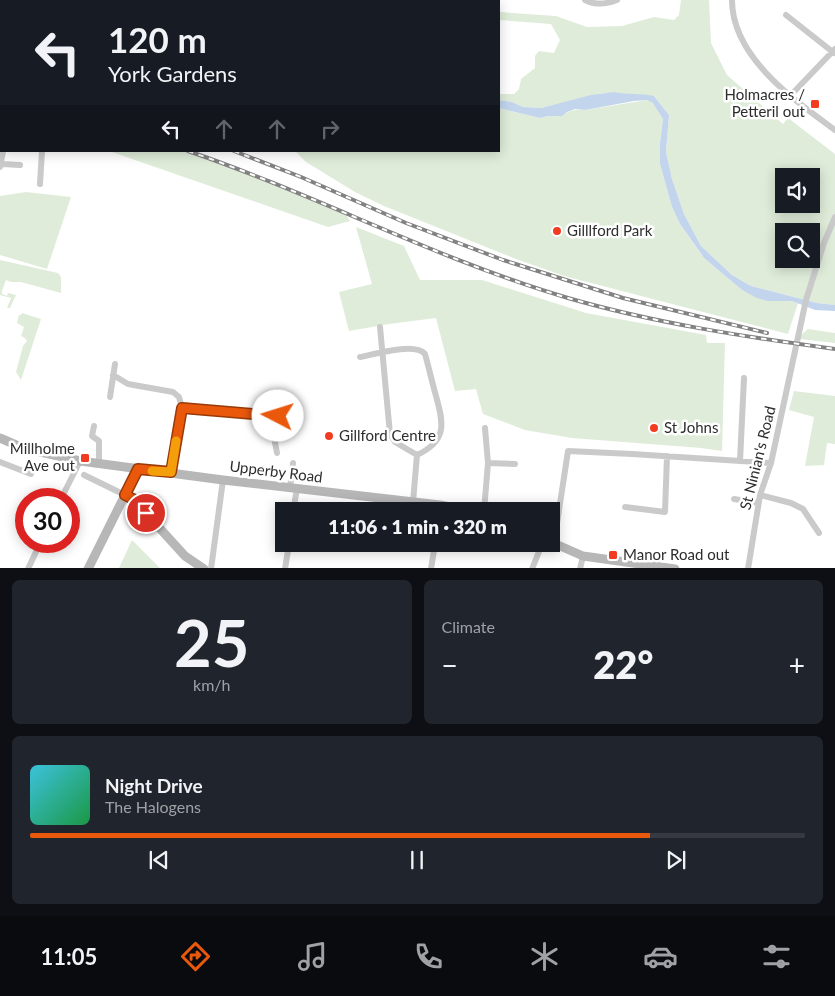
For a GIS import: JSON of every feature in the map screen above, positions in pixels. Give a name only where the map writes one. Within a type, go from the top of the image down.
[{"type":"street","points":[[334,0],[342,0]]},
{"type":"street","points":[[585,0],[600,4],[617,0]]},
{"type":"street","points":[[732,0],[732,8],[742,39],[762,69],[790,96],[835,130]]},
{"type":"street","points":[[786,15],[834,52],[790,96]]},
{"type":"street","points":[[3,152],[1,166],[20,165]]},
{"type":"street","points":[[40,184],[42,152]]},
{"type":"street","name":"St Ninian's Road","points":[[748,568],[758,503],[771,463],[800,326],[814,271],[835,217]]},
{"type":"street","points":[[380,328],[390,434],[395,442],[417,455]]},
{"type":"street","points":[[360,357],[411,348],[422,350],[425,354],[442,418],[442,429],[434,445],[417,455]]},
{"type":"street","points":[[110,397],[115,364]]},
{"type":"street","points":[[113,375],[128,384],[173,392],[181,401],[182,408],[171,472]]},
{"type":"street","points":[[740,461],[744,378]]},
{"type":"street","points":[[182,408],[278,416]]},
{"type":"street","points":[[270,416],[277,453]]},
{"type":"street","points":[[94,426],[92,436],[99,441],[99,463]]},
{"type":"street","points":[[485,428],[488,463],[485,502]]},
{"type":"street","name":"Upperby Road","points":[[0,438],[23,448],[80,461],[414,502]]},
{"type":"street","points":[[560,502],[568,451],[771,463]]},
{"type":"street","points":[[414,502],[417,455]]},
{"type":"street","points":[[625,507],[665,512],[667,456]]},
{"type":"street","points":[[66,488],[80,461]]},
{"type":"street","points":[[0,462],[31,474]]},
{"type":"street","points":[[293,463],[293,502]]},
{"type":"street","points":[[488,463],[515,464]]},
{"type":"street","points":[[88,568],[138,469]]},
{"type":"street","points":[[84,474],[133,499],[185,556],[204,568]]},
{"type":"street","points":[[211,568],[223,480]]},
{"type":"street","points":[[760,495],[797,505],[803,509],[819,533]]},
{"type":"street","points":[[734,499],[758,503]]},
{"type":"street","points":[[560,545],[583,556],[675,568]]},
{"type":"street","points":[[285,568],[288,552]]},
{"type":"street","points":[[431,568],[434,552]]},
{"type":"street","points":[[532,568],[539,552]]},
{"type":"street","points":[[28,568],[35,553]]},
{"type":"street","points":[[580,568],[583,556]]},
{"type":"green space","points":[[681,0],[709,0],[711,43],[727,75],[783,124],[788,118],[835,154],[835,305],[817,303],[751,286],[732,275],[701,246],[684,214],[672,179],[666,152],[669,115],[654,96],[603,93],[541,108],[523,107],[512,102],[500,100],[500,94],[514,94],[519,89],[521,79],[535,68],[535,56],[539,51],[554,53],[560,40],[551,24],[500,20],[500,12],[556,16],[587,27],[622,26],[654,17],[674,20],[679,15]]},
{"type":"green space","points":[[647,100],[654,103],[663,119],[660,164],[672,207],[680,224],[704,258],[742,290],[767,301],[792,301],[798,303],[788,334],[564,276],[516,259],[384,206],[355,192],[306,162],[296,152],[500,152],[500,108],[540,118],[562,116],[567,112]]},
{"type":"green space","points":[[112,152],[188,152],[218,162],[346,215],[350,221],[328,227]]},
{"type":"green space","points":[[26,192],[71,197],[47,269],[0,255],[0,196]]},
{"type":"green space","points":[[356,227],[404,246],[420,280],[482,280],[586,313],[706,335],[707,343],[725,343],[722,451],[572,438],[525,430],[483,414],[476,389],[455,391],[436,318],[349,331],[339,292],[372,284]]},
{"type":"green space","points":[[0,260],[58,273],[61,277],[61,293],[21,282],[6,280],[2,294],[7,296],[8,293],[16,295],[10,308],[7,308],[11,298],[0,295]]},
{"type":"green space","points":[[22,313],[41,319],[21,380],[16,372],[23,346],[27,341],[21,336],[24,327],[17,323],[19,315]]},
{"type":"green space","points":[[808,329],[835,333],[835,343],[800,339],[801,335]]},
{"type":"green space","points":[[794,391],[835,396],[835,444],[827,443],[824,465],[805,466],[814,417],[789,410]]},
{"type":"green space","points":[[132,540],[160,568],[119,568]]},
{"type":"water","points":[[614,92],[654,96],[669,115],[666,152],[672,179],[684,214],[701,246],[732,275],[751,286],[817,303],[835,305],[835,311],[815,310],[792,301],[767,301],[757,298],[742,290],[704,258],[680,224],[672,207],[660,164],[663,119],[653,103],[647,100],[634,101],[585,110],[575,109],[562,116],[540,118],[500,108],[500,100],[512,102],[523,107],[541,108],[591,95]]},
{"type":"railway","points":[[191,152],[284,187],[472,265],[568,298],[633,315],[700,328],[835,349]]},
{"type":"railway","points":[[237,152],[301,177],[406,223],[503,260],[623,298],[767,333]]},
{"type":"slow traffic","points":[[152,471],[171,472],[176,441]]},
{"type":"place","name":"Holmacres / Petteril out","points":[[815,104]]},
{"type":"place","name":"Gilllford Park","points":[[557,231]]},
{"type":"place","name":"St Johns","points":[[654,428]]},
{"type":"place","name":"Gillford Centre","points":[[329,436]]},
{"type":"place","name":"Millholme Ave out","points":[[85,458]]},
{"type":"place","name":"Manor Road out","points":[[613,555]]},
{"type":"route","points":[[146,513],[133,499],[125,495],[138,469],[171,472],[182,408],[278,416]]}]
